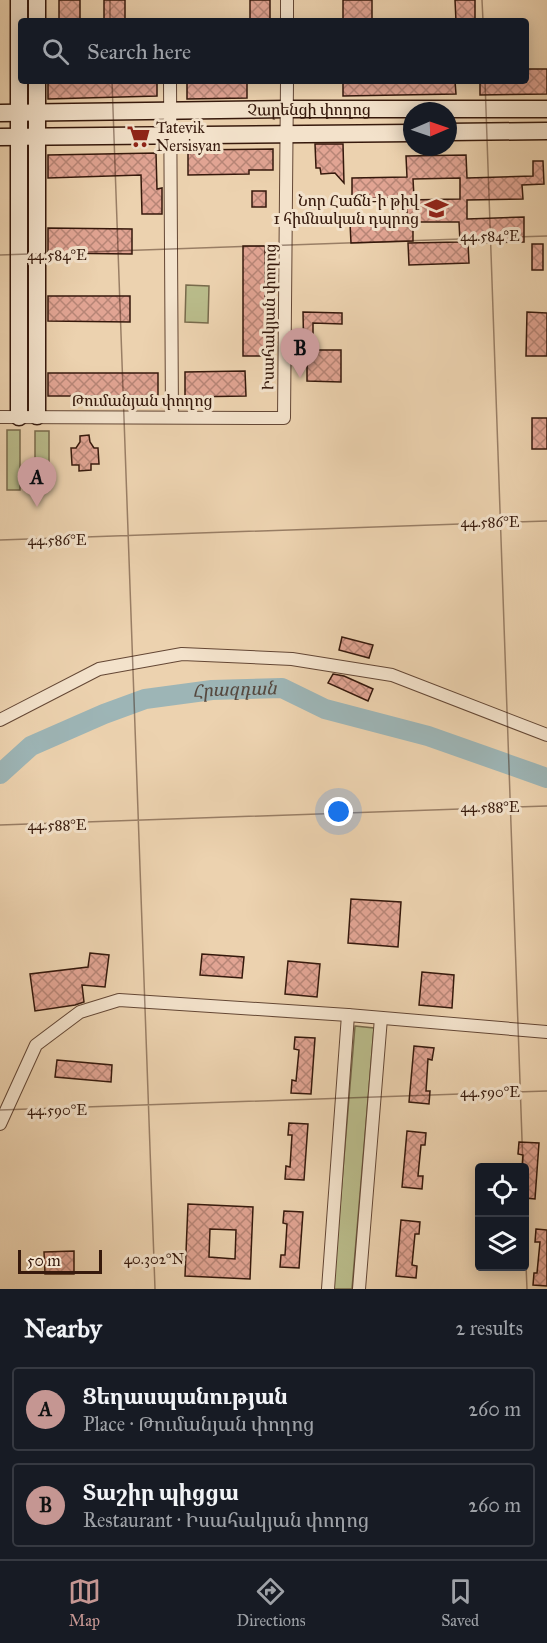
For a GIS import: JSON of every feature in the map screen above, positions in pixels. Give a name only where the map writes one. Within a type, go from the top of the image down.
[{"type":"street","points":[[19,0],[19,18]]},
{"type":"street","points":[[37,0],[37,18]]},
{"type":"street","points":[[286,18],[287,0]]},
{"type":"street","points":[[19,84],[19,417]]},
{"type":"street","points":[[37,84],[37,416]]},
{"type":"street","points":[[170,84],[172,416]]},
{"type":"street","name":"Իսահակյան փողոց","points":[[285,418],[286,84]]},
{"type":"street","name":"Չարենցի փողոց","points":[[0,113],[287,109],[547,109]]},
{"type":"street","points":[[457,132],[547,131]]},
{"type":"street","name":"Չարենցի փողոց","points":[[0,137],[403,133]]},
{"type":"street","name":"Թումանյան փողոց","points":[[0,417],[285,418]]},
{"type":"street","points":[[0,720],[99,669],[182,654],[292,659],[392,675],[547,735]]},
{"type":"street","points":[[0,1124],[36,1045],[80,1012],[119,1000],[348,1015],[547,1032]]},
{"type":"street","points":[[328,1289],[348,1015]]},
{"type":"street","points":[[359,1289],[381,1018]]},
{"type":"green space","points":[[186,285],[209,286],[208,323],[185,322]]},
{"type":"green space","points":[[7,430],[20,430],[20,490],[7,490]]},
{"type":"green space","points":[[35,431],[49,431],[49,490],[35,490]]},
{"type":"green space","points":[[355,1026],[374,1028],[352,1289],[333,1289]]},
{"type":"building","points":[[59,0],[80,0],[80,18],[59,18]]},
{"type":"building","points":[[104,0],[125,0],[125,18],[104,18]]},
{"type":"building","points":[[250,0],[270,0],[270,18],[250,18]]},
{"type":"building","points":[[343,0],[372,0],[372,18],[343,18]]},
{"type":"building","points":[[455,0],[475,0],[475,18],[456,18]]},
{"type":"building","points":[[529,69],[547,69],[547,94],[480,95],[480,84],[529,84]]},
{"type":"building","points":[[48,84],[157,84],[157,96],[48,99]]},
{"type":"building","points":[[187,84],[247,84],[247,98],[187,99]]},
{"type":"building","points":[[343,84],[455,84],[456,94],[343,96]]},
{"type":"building","points":[[315,144],[343,144],[344,183],[335,173],[321,174],[320,168],[316,168]]},
{"type":"building","points":[[273,149],[273,170],[249,170],[249,174],[188,175],[188,150]]},
{"type":"building","points":[[156,153],[157,189],[162,188],[162,214],[142,214],[141,175],[48,178],[48,155]]},
{"type":"building","name":"Նոր Հաճն-ի թիվ 1 հիմնական դպրոց","points":[[466,155],[467,178],[533,176],[533,161],[543,161],[544,184],[522,185],[523,199],[467,200],[467,219],[524,217],[524,242],[468,243],[469,263],[409,265],[408,243],[460,242],[459,222],[413,222],[413,241],[351,243],[350,223],[407,222],[407,200],[460,199],[460,178],[413,179],[414,197],[352,199],[352,178],[407,177],[406,156]]},
{"type":"building","points":[[252,191],[266,191],[266,207],[252,207]]},
{"type":"building","points":[[48,228],[132,229],[132,254],[48,253]]},
{"type":"building","points":[[532,244],[543,244],[543,270],[532,270]]},
{"type":"building","points":[[243,246],[265,246],[265,356],[243,356]]},
{"type":"building","points":[[48,296],[130,296],[130,322],[48,321]]},
{"type":"building","points":[[303,312],[342,313],[342,324],[313,323],[313,350],[341,350],[341,382],[307,381],[307,365],[304,365]]},
{"type":"building","points":[[527,312],[547,313],[547,356],[526,356]]},
{"type":"building","points":[[245,371],[246,396],[185,397],[185,372]]},
{"type":"building","points":[[48,373],[158,373],[158,396],[48,396]]},
{"type":"building","points":[[532,418],[547,418],[547,449],[532,449]]},
{"type":"building","points":[[89,435],[94,448],[98,448],[99,464],[91,464],[91,470],[79,471],[79,465],[72,465],[71,448],[76,448],[80,442],[80,436]]},
{"type":"building","points":[[342,637],[373,645],[369,658],[339,650]]},
{"type":"building","points":[[333,674],[344,676],[373,689],[368,701],[328,683]]},
{"type":"building","points":[[351,899],[401,902],[398,947],[348,943]]},
{"type":"building","points":[[90,953],[109,955],[105,987],[82,985],[84,1002],[35,1011],[30,974],[88,967]]},
{"type":"building","points":[[202,954],[244,957],[242,978],[200,975]]},
{"type":"building","points":[[288,961],[320,964],[317,997],[285,994]]},
{"type":"building","points":[[422,972],[454,975],[452,1008],[419,1005]]},
{"type":"building","points":[[295,1037],[315,1038],[311,1094],[291,1093],[292,1080],[296,1081],[299,1050],[294,1049]]},
{"type":"building","points":[[414,1046],[434,1048],[432,1060],[428,1059],[426,1091],[430,1091],[429,1104],[409,1102]]},
{"type":"building","points":[[57,1060],[112,1065],[111,1082],[55,1077]]},
{"type":"building","points":[[289,1123],[308,1124],[304,1180],[285,1179],[286,1166],[290,1167],[292,1135],[288,1135]]},
{"type":"building","points":[[407,1131],[426,1133],[425,1145],[421,1145],[418,1176],[423,1176],[422,1189],[402,1187]]},
{"type":"building","points":[[519,1142],[539,1143],[535,1199],[529,1198],[529,1163],[522,1163],[523,1155],[518,1154]]},
{"type":"building","points":[[188,1204],[253,1207],[250,1279],[185,1276]],"holes":[[[210,1229],[236,1230],[235,1259],[209,1257]]]},
{"type":"building","points":[[284,1211],[303,1212],[299,1268],[280,1267],[281,1255],[285,1255],[287,1224],[283,1223]]},
{"type":"building","points":[[401,1220],[420,1222],[419,1234],[415,1234],[412,1265],[417,1266],[416,1278],[396,1276]]},
{"type":"building","points":[[536,1229],[547,1230],[547,1286],[533,1285],[534,1273],[537,1273],[540,1242],[535,1242]]},
{"type":"building","points":[[74,1251],[74,1274],[45,1274],[44,1252]]},
{"type":"waterway","name":"Հրազդան","points":[[0,774],[31,746],[145,699],[212,690],[282,688],[325,709],[428,736],[547,778]]},
{"type":"place","name":"Tatevik Nersisyan","points":[[138,136]]},
{"type":"place","name":"Նոր Հաճն-ի թիվ 1 հիմնական դպրոց","points":[[437,209]]},
{"type":"place","name":"Տաշիր պիցցա","points":[[300,378]]},
{"type":"place","name":"Ցեղասպանության","points":[[37,507]]}]
